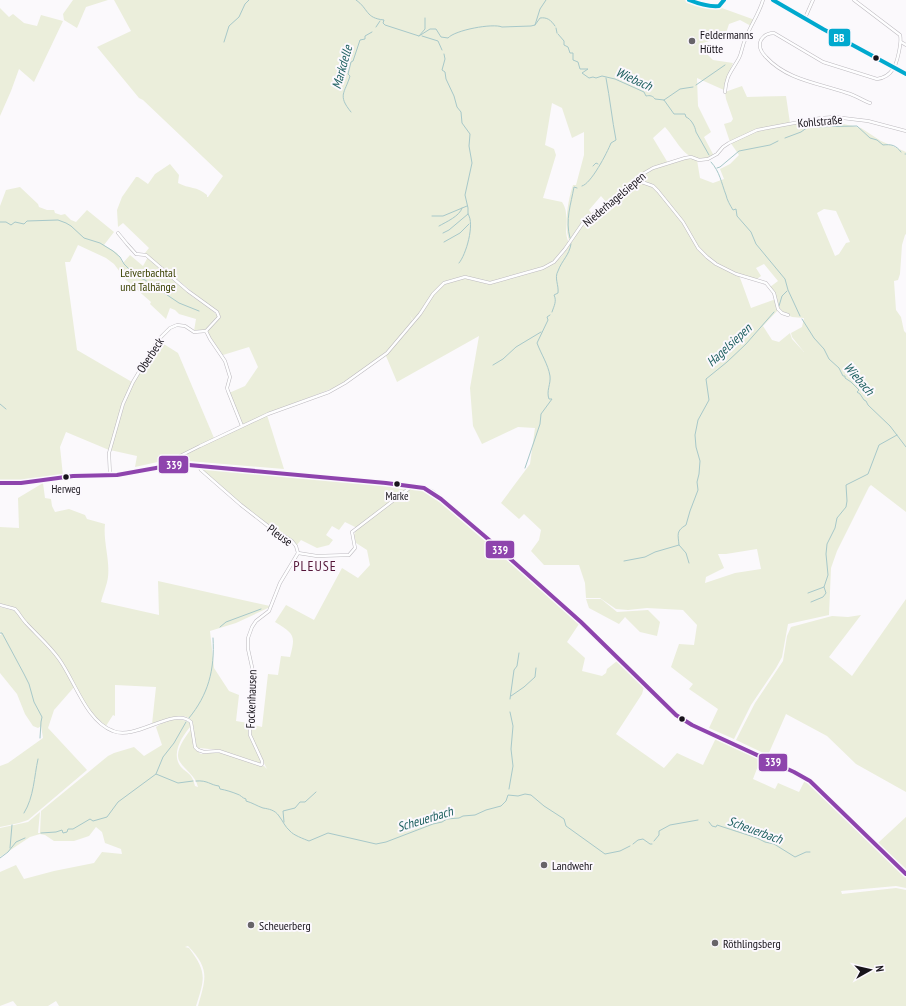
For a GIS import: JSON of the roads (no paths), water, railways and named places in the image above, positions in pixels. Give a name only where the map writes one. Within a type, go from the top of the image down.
[{"type":"main road","points":[[0,483],[21,483],[73,476],[110,476],[173,464],[412,486],[432,492],[581,622],[676,715],[692,725],[801,776],[814,784],[906,874]]},
{"type":"street","points":[[689,0],[713,7],[719,6],[724,0]]},
{"type":"street","points":[[725,92],[727,78],[734,64],[739,58],[745,39],[763,0]]},
{"type":"street","points":[[773,0],[828,32],[906,74]]},
{"type":"street","points":[[805,18],[813,0]]},
{"type":"street","points":[[854,0],[900,35],[901,42],[894,68],[884,78],[877,79],[823,62],[774,33],[766,34],[761,40],[760,49],[776,67],[790,75],[849,93],[870,103]]},
{"type":"street","points":[[901,42],[906,46]]},
{"type":"street","name":"Kohlstraße","points":[[711,158],[719,153],[725,146],[757,130],[821,118],[835,117],[868,121],[906,131]]},
{"type":"street","name":"Niederhagelsiepen","points":[[173,464],[176,458],[191,450],[271,412],[335,389],[382,358],[419,316],[433,294],[444,283],[465,277],[490,283],[543,268],[554,262],[586,220],[619,196],[648,170],[687,158],[698,160],[711,158]]},
{"type":"street","points":[[636,180],[653,186],[658,191],[683,222],[698,248],[707,257],[716,264],[734,273],[766,283],[774,293],[778,309],[782,313],[788,315]]},
{"type":"street","points":[[118,233],[136,254],[146,255],[188,291],[217,312],[219,317],[206,331],[223,358],[230,377],[227,388],[242,426]]},
{"type":"street","name":"Oberbeck","points":[[110,476],[109,453],[123,404],[132,382],[158,340],[170,328],[177,325],[185,326],[194,332],[206,331]]},
{"type":"street","name":"Pleuse","points":[[199,466],[201,470],[231,498],[268,526],[292,541],[296,546],[298,553],[317,556],[349,555],[355,548],[352,532],[412,486]]},
{"type":"street","name":"Fockenhausen","points":[[0,605],[15,608],[22,618],[42,638],[59,659],[89,711],[97,720],[112,731],[125,734],[175,718],[182,718],[188,720],[192,724],[195,747],[198,750],[204,752],[219,751],[256,764],[262,764],[250,735],[252,667],[248,649],[248,638],[256,621],[269,611],[280,582],[298,553]]},
{"type":"waterway","points":[[224,42],[229,26],[239,17],[245,4],[249,0]]},
{"type":"waterway","name":"Wiebach","points":[[356,0],[370,15],[384,20],[383,23],[385,25],[419,36],[430,29],[436,29],[441,37],[448,38],[458,32],[483,27],[531,26],[535,25],[540,18],[549,19],[555,26]]},
{"type":"waterway","points":[[535,25],[540,9],[546,0]]},
{"type":"waterway","name":"Wiebach","points":[[419,36],[425,29],[425,18]]},
{"type":"waterway","name":"Markdelle","points":[[376,27],[380,21]]},
{"type":"waterway","name":"Wiebach","points":[[556,28],[557,33]]},
{"type":"waterway","name":"Markdelle","points":[[351,112],[343,98],[344,90],[350,76],[348,74],[351,62],[353,61],[360,40],[365,39],[365,36],[372,32]]},
{"type":"waterway","name":"Wiebach","points":[[558,34],[564,41],[564,45],[568,47],[570,53],[573,53],[573,60],[578,62],[580,69],[588,69],[582,73],[589,78],[602,76],[615,79],[644,92],[646,96],[652,96],[655,99],[664,100],[674,114],[685,114],[695,127],[696,132],[709,155]]},
{"type":"waterway","points":[[422,36],[438,41],[442,50]]},
{"type":"waterway","points":[[444,54],[445,59],[442,70],[445,72],[446,79],[454,96],[457,107],[461,112],[462,123],[470,134],[469,146],[472,163],[465,195],[471,225],[467,247],[459,263]]},
{"type":"waterway","points":[[696,85],[725,65]]},
{"type":"waterway","points":[[582,186],[590,180],[611,143],[616,140],[606,78]]},
{"type":"waterway","points":[[664,100],[680,89],[693,87]]},
{"type":"waterway","points":[[785,138],[801,132],[808,127],[857,126],[870,138],[877,140],[883,145],[893,146],[901,152]]},
{"type":"waterway","points":[[717,168],[739,151],[770,145],[778,141]]},
{"type":"waterway","name":"Wiebach","points":[[711,162],[718,173],[727,199],[733,210],[736,209],[737,216],[751,232],[756,244],[785,279],[788,290],[800,316]]},
{"type":"waterway","points":[[593,166],[596,163],[598,164]]},
{"type":"waterway","points":[[570,238],[568,225],[569,212],[574,187],[577,188]]},
{"type":"waterway","points":[[432,216],[443,216],[467,206]]},
{"type":"waterway","points":[[439,226],[459,214],[462,208]]},
{"type":"waterway","points":[[443,233],[449,230],[468,214]]},
{"type":"waterway","points":[[0,222],[6,222],[11,225],[15,222],[24,224],[27,221],[58,220],[66,223],[84,238],[100,243],[113,251],[136,276],[145,280],[179,303],[199,311]]},
{"type":"waterway","points":[[444,242],[460,233],[469,224]]},
{"type":"waterway","points":[[552,312],[555,301],[554,295],[558,293],[557,274],[569,252],[571,244]]},
{"type":"waterway","name":"Hagelsiepen","points":[[779,306],[782,296],[787,291]]},
{"type":"waterway","name":"Hagelsiepen","points":[[624,561],[645,557],[655,552],[679,545],[678,533],[686,525],[698,490],[697,482],[700,461],[696,447],[695,435],[698,420],[709,400],[706,379],[746,344],[774,312]]},
{"type":"waterway","points":[[525,468],[540,424],[541,414],[552,399],[549,399],[548,396],[550,379],[549,372],[537,343],[548,320],[547,317],[550,315]]},
{"type":"waterway","name":"Wiebach","points":[[802,319],[814,338],[824,349],[829,359],[839,368],[843,376],[845,376],[845,378],[859,390],[857,392],[890,426],[906,447]]},
{"type":"waterway","points":[[493,365],[503,359],[516,347],[541,332]]},
{"type":"waterway","points":[[0,404],[6,409]]},
{"type":"waterway","points":[[808,593],[824,587],[828,575],[826,554],[827,544],[835,528],[837,518],[846,507],[846,485],[868,474],[879,445],[897,435]]},
{"type":"waterway","points":[[679,545],[686,553],[689,563]]},
{"type":"waterway","points":[[811,602],[823,597],[826,593],[824,587]]},
{"type":"waterway","points":[[220,627],[226,622],[261,609]]},
{"type":"waterway","points":[[0,633],[2,633],[24,674],[29,684],[34,702],[42,717],[40,738]]},
{"type":"waterway","points":[[189,718],[201,700],[209,681],[213,661],[213,638]]},
{"type":"waterway","points":[[510,699],[514,670],[517,666],[519,653]]},
{"type":"waterway","points":[[511,696],[535,677],[536,668]]},
{"type":"waterway","points":[[509,789],[513,766],[511,749],[513,726],[510,712]]},
{"type":"waterway","points":[[156,774],[163,757],[174,743],[186,722]]},
{"type":"waterway","points":[[24,813],[32,794],[38,759]]},
{"type":"waterway","name":"Scheuerbach","points":[[41,833],[62,830],[63,833],[67,832],[68,829],[73,829],[90,819],[93,821],[107,817],[118,802],[156,774],[178,783],[193,781]]},
{"type":"waterway","name":"Scheuerbach","points":[[196,781],[203,781],[219,786],[220,789],[238,794],[246,799],[246,801],[274,811],[291,832],[309,841],[328,833],[376,844],[386,842],[447,819],[475,815],[501,806],[506,801],[508,795],[518,796],[525,794],[531,795],[544,806],[564,819],[566,826],[605,854],[620,851],[630,846]]},
{"type":"waterway","points":[[284,822],[283,811],[295,808],[300,802],[305,802],[316,792]]},
{"type":"waterway","name":"Scheuerbach","points":[[654,841],[659,835],[659,831],[670,825],[698,820]]},
{"type":"waterway","name":"Scheuerbach","points":[[709,822],[712,826],[716,827],[717,825],[774,844],[795,857],[806,852],[810,852]]},
{"type":"waterway","points":[[10,848],[12,825]]},
{"type":"waterway","name":"Scheuerbach","points":[[0,858],[8,852],[16,842],[25,838]]},
{"type":"waterway","name":"Scheuerbach","points":[[633,844],[638,840],[643,839],[652,844]]},
{"type":"place","name":"Feldermanns Hütte","points":[[692,41]]},
{"type":"place","name":"Herweg","points":[[66,477]]},
{"type":"place","name":"Marke","points":[[397,484]]},
{"type":"place","name":"Landwehr","points":[[544,865]]},
{"type":"place","name":"Scheuerberg","points":[[251,925]]},
{"type":"place","name":"Röthlingsberg","points":[[715,943]]},
{"type":"district","name":"PLEUSE","points":[[315,566]]},
{"type":"park label","name":"Leiverbachtal und Talhänge","points":[[148,279]]}]
